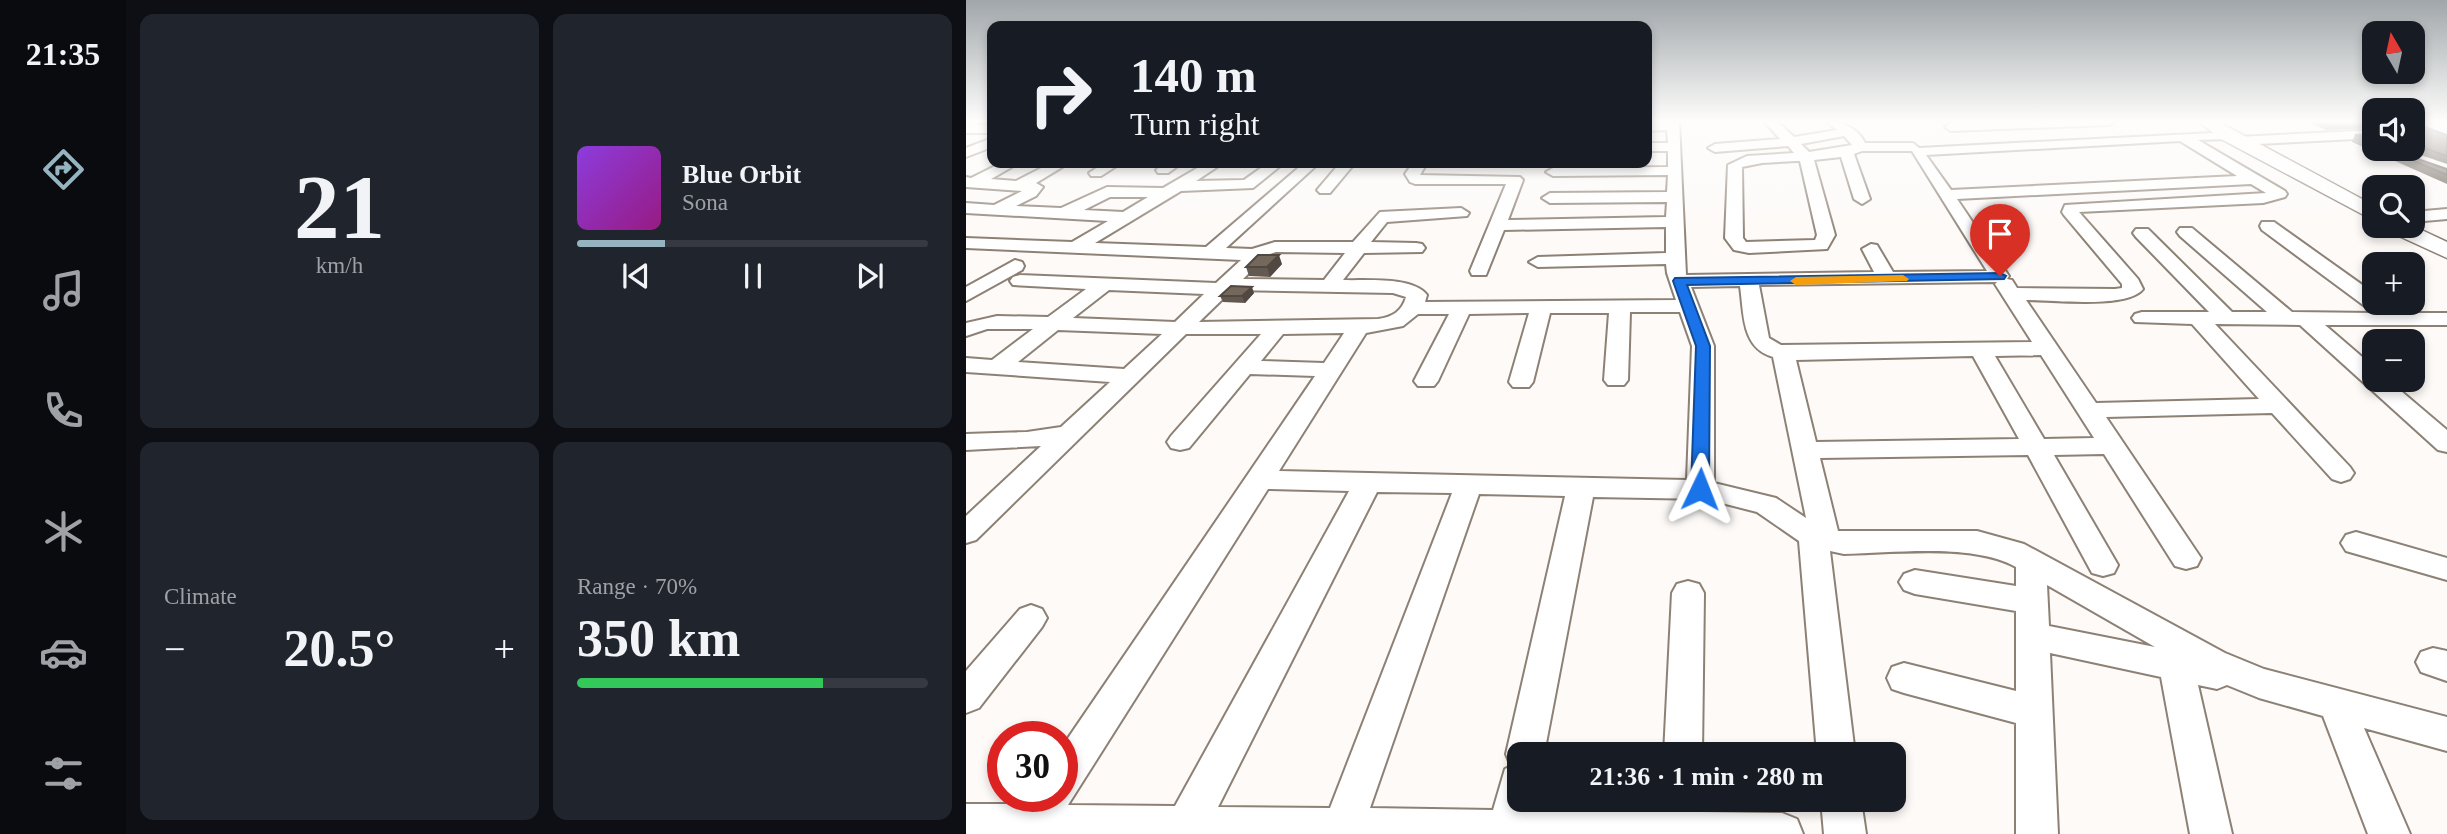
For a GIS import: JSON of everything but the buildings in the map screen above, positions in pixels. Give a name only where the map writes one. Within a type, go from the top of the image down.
[{"type":"main road","points":[[2273,160],[2362,208]]},
{"type":"main road","points":[[2420,238],[2447,251]]},
{"type":"street","points":[[1675,160],[1675,258],[1680,281],[1703,346],[1705,368],[1700,489]]},
{"type":"street","points":[[1770,160],[1735,165],[1734,238],[1740,246],[1807,247],[1821,245],[1825,241],[1807,160]]},
{"type":"street","points":[[1855,160],[1862,199]]},
{"type":"street","points":[[1924,160],[2186,558]]},
{"type":"street","points":[[2010,160],[2016,164]]},
{"type":"street","points":[[1680,281],[1886,279],[2005,285],[2115,295],[2128,293],[2133,289],[2131,282],[2070,212],[2071,208],[2263,198],[2279,194],[2224,160]]},
{"type":"street","points":[[969,178],[987,161]]},
{"type":"street","points":[[969,178],[998,168]]},
{"type":"street","points":[[1020,185],[1052,168]]},
{"type":"street","points":[[1096,173],[1105,168]]},
{"type":"street","points":[[1076,247],[1208,168]]},
{"type":"street","points":[[1002,244],[1107,192],[1248,185],[1270,168]]},
{"type":"street","points":[[1210,253],[1306,168]]},
{"type":"street","points":[[1325,191],[1344,168]]},
{"type":"street","points":[[1553,172],[1676,171]]},
{"type":"street","points":[[966,225],[1035,189],[969,178]]},
{"type":"street","points":[[1948,195],[2257,178]]},
{"type":"street","points":[[1330,285],[1386,215],[1409,181],[1515,180],[1479,271]]},
{"type":"street","points":[[1550,198],[1675,197]]},
{"type":"street","points":[[966,208],[1126,217]]},
{"type":"street","points":[[1386,215],[1461,213]]},
{"type":"street","points":[[2425,216],[2447,214]]},
{"type":"street","points":[[1497,225],[1529,231],[1674,222]]},
{"type":"street","points":[[2268,226],[2396,319]]},
{"type":"street","points":[[2186,232],[2297,319],[2447,444]]},
{"type":"street","points":[[2142,233],[2226,318]]},
{"type":"street","points":[[966,243],[1257,255]]},
{"type":"street","points":[[966,533],[1257,255],[1275,247],[1416,248]]},
{"type":"street","points":[[1871,249],[1886,279]]},
{"type":"street","points":[[997,367],[1054,324],[1137,250]]},
{"type":"street","points":[[1538,262],[1675,258]]},
{"type":"street","points":[[966,295],[1018,273],[1098,284],[1330,285],[1404,289],[1417,295],[1409,315],[1387,324],[1359,327],[1178,328],[998,322],[983,323],[966,330]]},
{"type":"street","points":[[1748,282],[1759,340],[1765,346],[1783,352],[2047,348]]},
{"type":"street","points":[[1616,380],[1620,306]]},
{"type":"street","points":[[1414,308],[1689,306]]},
{"type":"street","points":[[1521,382],[1542,307]]},
{"type":"street","points":[[1426,381],[1462,308]]},
{"type":"street","points":[[2142,318],[2447,319]]},
{"type":"street","points":[[2197,318],[2341,473]]},
{"type":"street","points":[[1078,757],[1359,327]]},
{"type":"street","points":[[1180,442],[1277,328]]},
{"type":"street","points":[[1981,350],[2039,447],[2103,565]]},
{"type":"street","points":[[1783,352],[1805,450],[1819,537],[1835,742]]},
{"type":"street","points":[[966,365],[1129,376]]},
{"type":"street","points":[[1244,367],[1331,370]]},
{"type":"street","points":[[2088,410],[2279,406]]},
{"type":"street","points":[[966,442],[1027,440],[1068,434]]},
{"type":"street","points":[[1805,450],[2112,446]]},
{"type":"street","points":[[1259,480],[1700,489],[1766,505],[1819,537],[1844,543],[1977,542],[1995,545],[2031,562],[2213,663],[2259,683]]},
{"type":"street","points":[[1186,827],[1367,482]]},
{"type":"street","points":[[1342,831],[1469,484]]},
{"type":"street","points":[[1528,742],[1581,486]]},
{"type":"street","points":[[2357,543],[2447,569]]},
{"type":"street","points":[[2031,562],[2037,834]]},
{"type":"street","points":[[1915,582],[2032,601]]},
{"type":"street","points":[[1683,742],[1688,593]]},
{"type":"street","points":[[966,697],[1031,618]]},
{"type":"street","points":[[2032,636],[2259,683],[2447,734]]},
{"type":"street","points":[[2176,666],[2211,834]]},
{"type":"street","points":[[1904,678],[2034,712]]},
{"type":"street","points":[[2336,704],[2389,834]]},
{"type":"street","points":[[1518,812],[1518,832]]},
{"type":"street","points":[[1842,812],[1844,834]]},
{"type":"street","points":[[966,824],[1038,818],[1186,827],[1518,832],[1681,822],[1783,834]]},
{"type":"slow traffic","points":[[1796,281],[1903,279]]},
{"type":"route","points":[[1700,489],[1705,368],[1703,346],[1680,281],[2000,276]]}]
